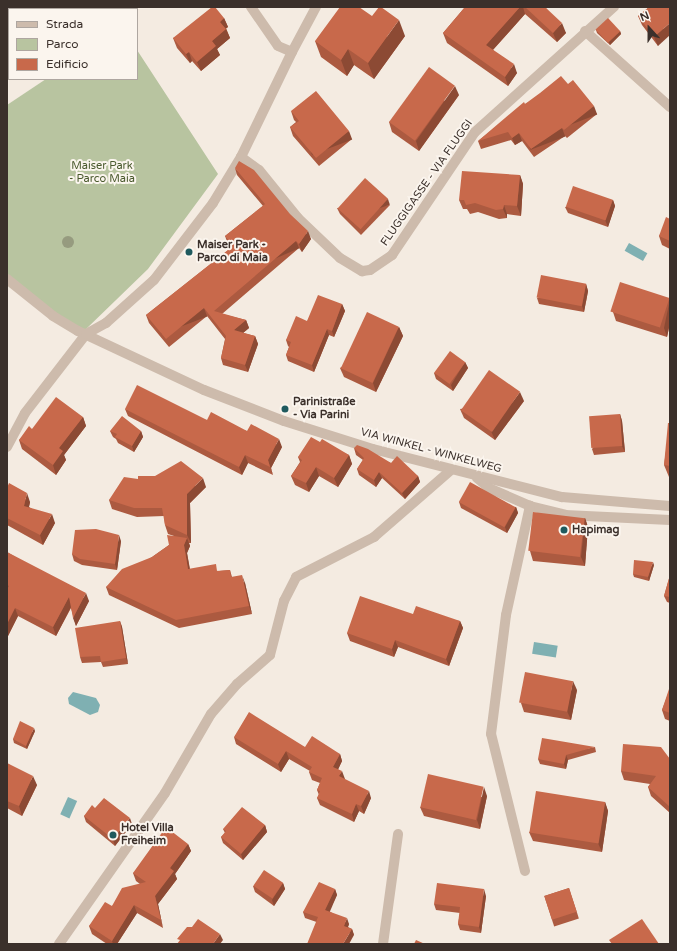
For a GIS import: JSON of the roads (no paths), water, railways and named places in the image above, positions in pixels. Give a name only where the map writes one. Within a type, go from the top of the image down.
[{"type":"street","points":[[251,7],[278,46],[292,52]]},
{"type":"street","points":[[7,446],[25,413],[86,334],[106,323],[154,280],[213,203],[241,157],[292,52],[316,7]]},
{"type":"street","name":"FLUGGIGASSE - VIA FLUGGI","points":[[241,157],[259,170],[298,218],[340,258],[362,271],[370,270],[392,254],[475,132],[585,31],[614,7]]},
{"type":"street","points":[[585,31],[670,107]]},
{"type":"street","name":"VIA WINKEL - WINKELWEG","points":[[7,279],[53,316],[86,334],[204,390],[284,421],[373,449],[450,470],[562,497],[670,506]]},
{"type":"street","points":[[59,944],[165,793],[211,714],[237,684],[270,655],[284,601],[296,577],[374,537],[450,470]]},
{"type":"street","points":[[472,475],[489,488],[530,506],[565,515],[670,520]]},
{"type":"street","points":[[525,871],[491,734],[506,614],[530,506]]},
{"type":"street","points":[[384,944],[398,834]]},
{"type":"water","points":[[629,243],[647,253],[643,261],[625,251]]},
{"type":"water","points":[[534,642],[558,646],[556,658],[532,654]]},
{"type":"water","points":[[73,692],[96,698],[100,705],[98,712],[90,715],[69,704],[68,698]]},
{"type":"water","points":[[68,797],[77,801],[69,818],[60,814]]},
{"type":"place","name":"Maiser Park - Parco di Maia","points":[[189,252]]},
{"type":"place","name":"Parinistraße - Via Parini","points":[[285,409]]},
{"type":"place","name":"Hapimag","points":[[564,530]]},
{"type":"place","name":"Hotel Villa Freiheim","points":[[113,835]]},
{"type":"park label","name":"Maiser Park - Parco Maia","points":[[102,173]]}]
